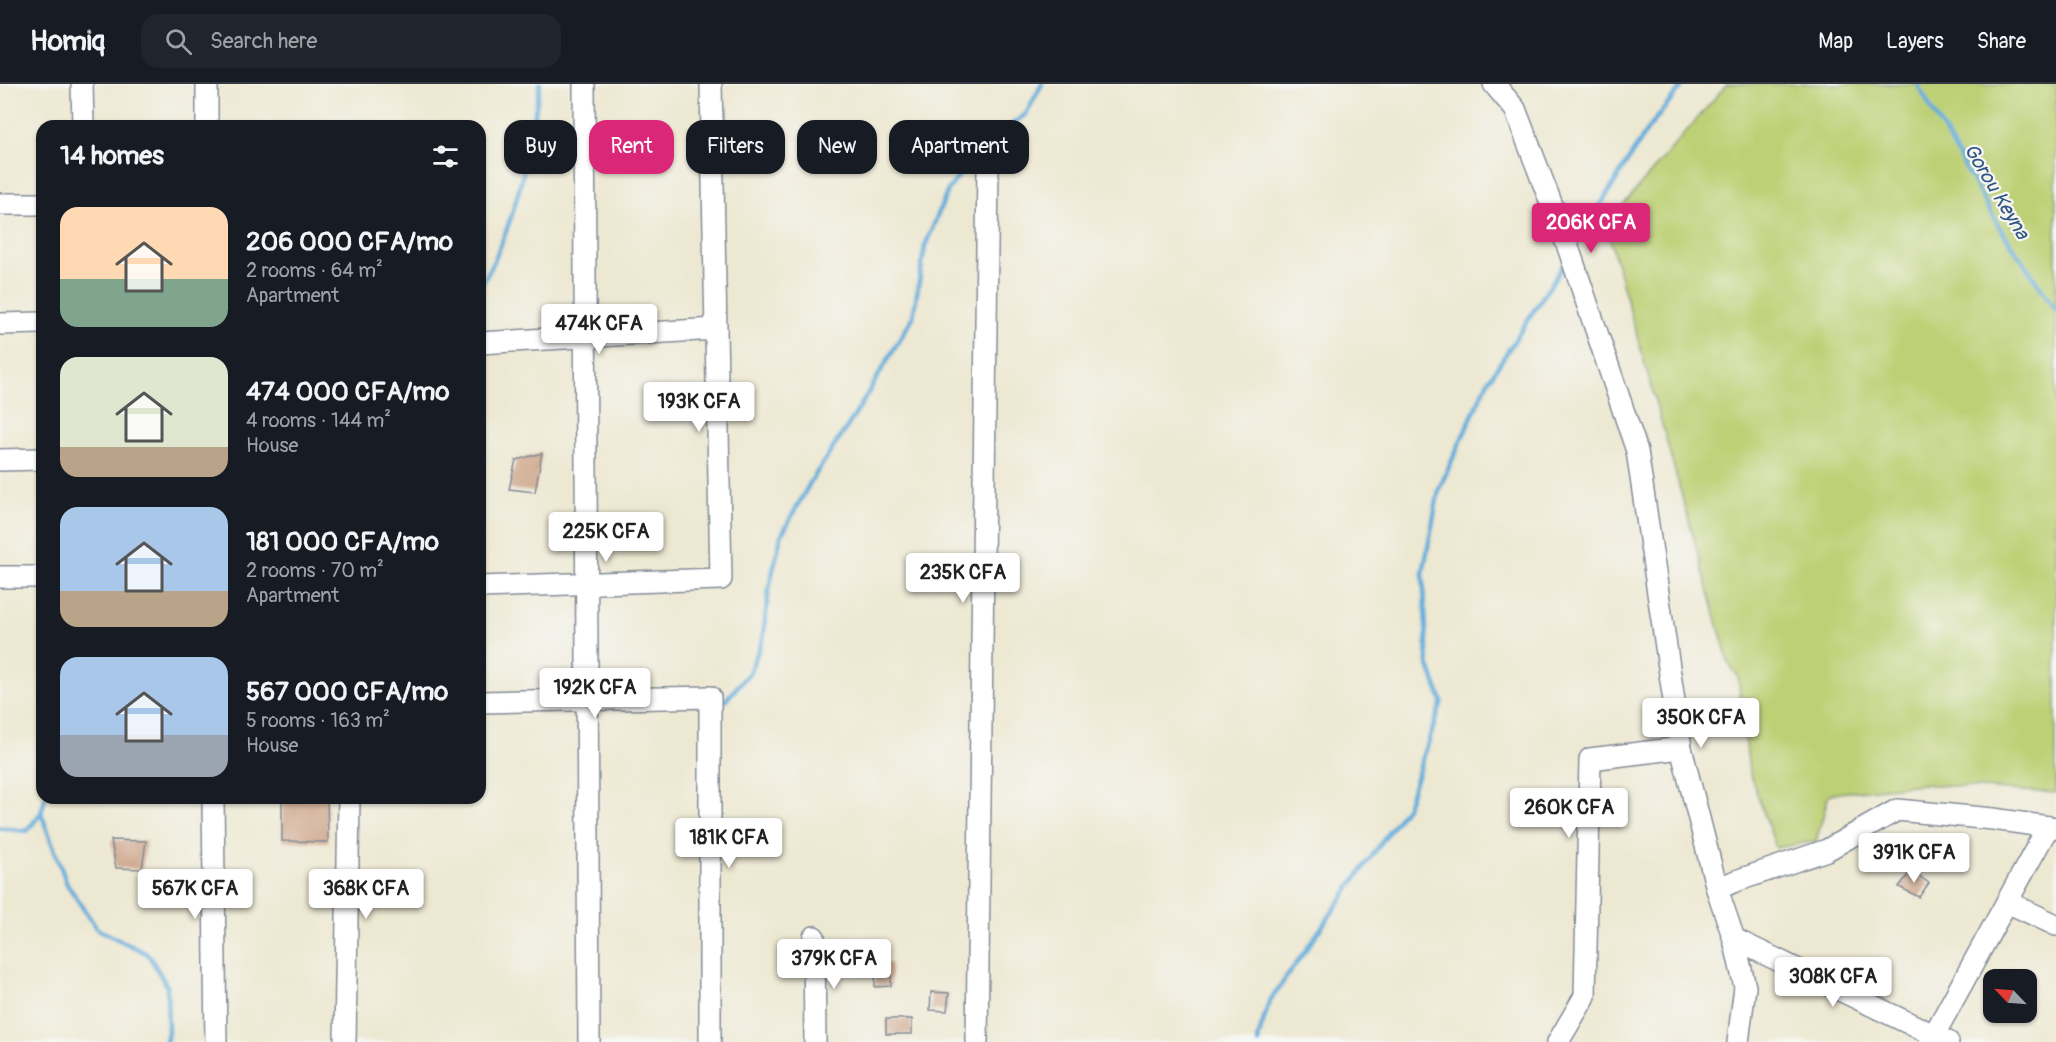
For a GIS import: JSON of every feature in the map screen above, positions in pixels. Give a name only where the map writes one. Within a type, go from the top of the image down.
[{"type":"street","points":[[82,84],[83,120]]},
{"type":"street","points":[[207,84],[207,120]]},
{"type":"street","points":[[584,84],[589,1042]]},
{"type":"street","points":[[486,587],[721,579],[711,84]]},
{"type":"street","points":[[1494,84],[1515,109],[1568,247],[1637,451],[1681,748],[1745,987],[1738,1042]]},
{"type":"street","points":[[977,1042],[988,174]]},
{"type":"street","points":[[0,204],[36,204]]},
{"type":"street","points":[[0,324],[36,323]]},
{"type":"street","points":[[486,342],[716,329]]},
{"type":"street","points":[[0,460],[36,459]]},
{"type":"street","points":[[0,577],[36,577]]},
{"type":"street","points":[[486,702],[710,697],[710,1042]]},
{"type":"street","points":[[1558,1042],[1585,996],[1590,759],[1681,748]]},
{"type":"street","points":[[213,804],[216,1042]]},
{"type":"street","points":[[345,1042],[349,804]]},
{"type":"street","points":[[1717,889],[1827,850],[1897,810],[2052,827],[2007,902],[1937,1040],[1734,939]]},
{"type":"street","points":[[2007,902],[2056,925]]},
{"type":"street","points":[[814,937],[815,1042]]},
{"type":"green space","points":[[1727,84],[2056,84],[2056,793],[1922,784],[1829,794],[1816,841],[1776,848],[1749,771],[1738,676],[1729,664],[1606,225]]},
{"type":"building","points":[[542,453],[535,492],[509,489],[516,460]]},
{"type":"building","points":[[282,804],[327,804],[328,842],[282,841]]},
{"type":"building","points":[[111,840],[146,841],[142,869],[116,868]]},
{"type":"building","points":[[1911,871],[1929,883],[1919,897],[1899,887]]},
{"type":"building","points":[[875,963],[891,963],[891,986],[875,987]]},
{"type":"building","points":[[931,992],[949,993],[947,1011],[930,1010]]},
{"type":"building","points":[[886,1019],[912,1019],[912,1034],[886,1034]]},
{"type":"waterway","points":[[486,277],[514,209],[540,84]]},
{"type":"waterway","points":[[725,701],[749,673],[763,639],[769,588],[781,536],[811,481],[855,415],[913,317],[925,246],[948,190],[980,148],[1026,114],[1042,84]]},
{"type":"waterway","points":[[1575,246],[1647,130],[1684,84]]},
{"type":"waterway","name":"Gorou Keyna","points":[[1917,84],[1998,225],[2056,310]]},
{"type":"waterway","points":[[1259,1042],[1269,1002],[1407,806],[1442,701],[1428,664],[1423,573],[1439,489],[1487,383],[1566,261]]},
{"type":"waterway","points":[[0,828],[27,831],[41,813],[43,804]]},
{"type":"waterway","points":[[41,813],[67,884],[97,929],[148,954],[167,986],[168,1032],[166,1042]]}]
